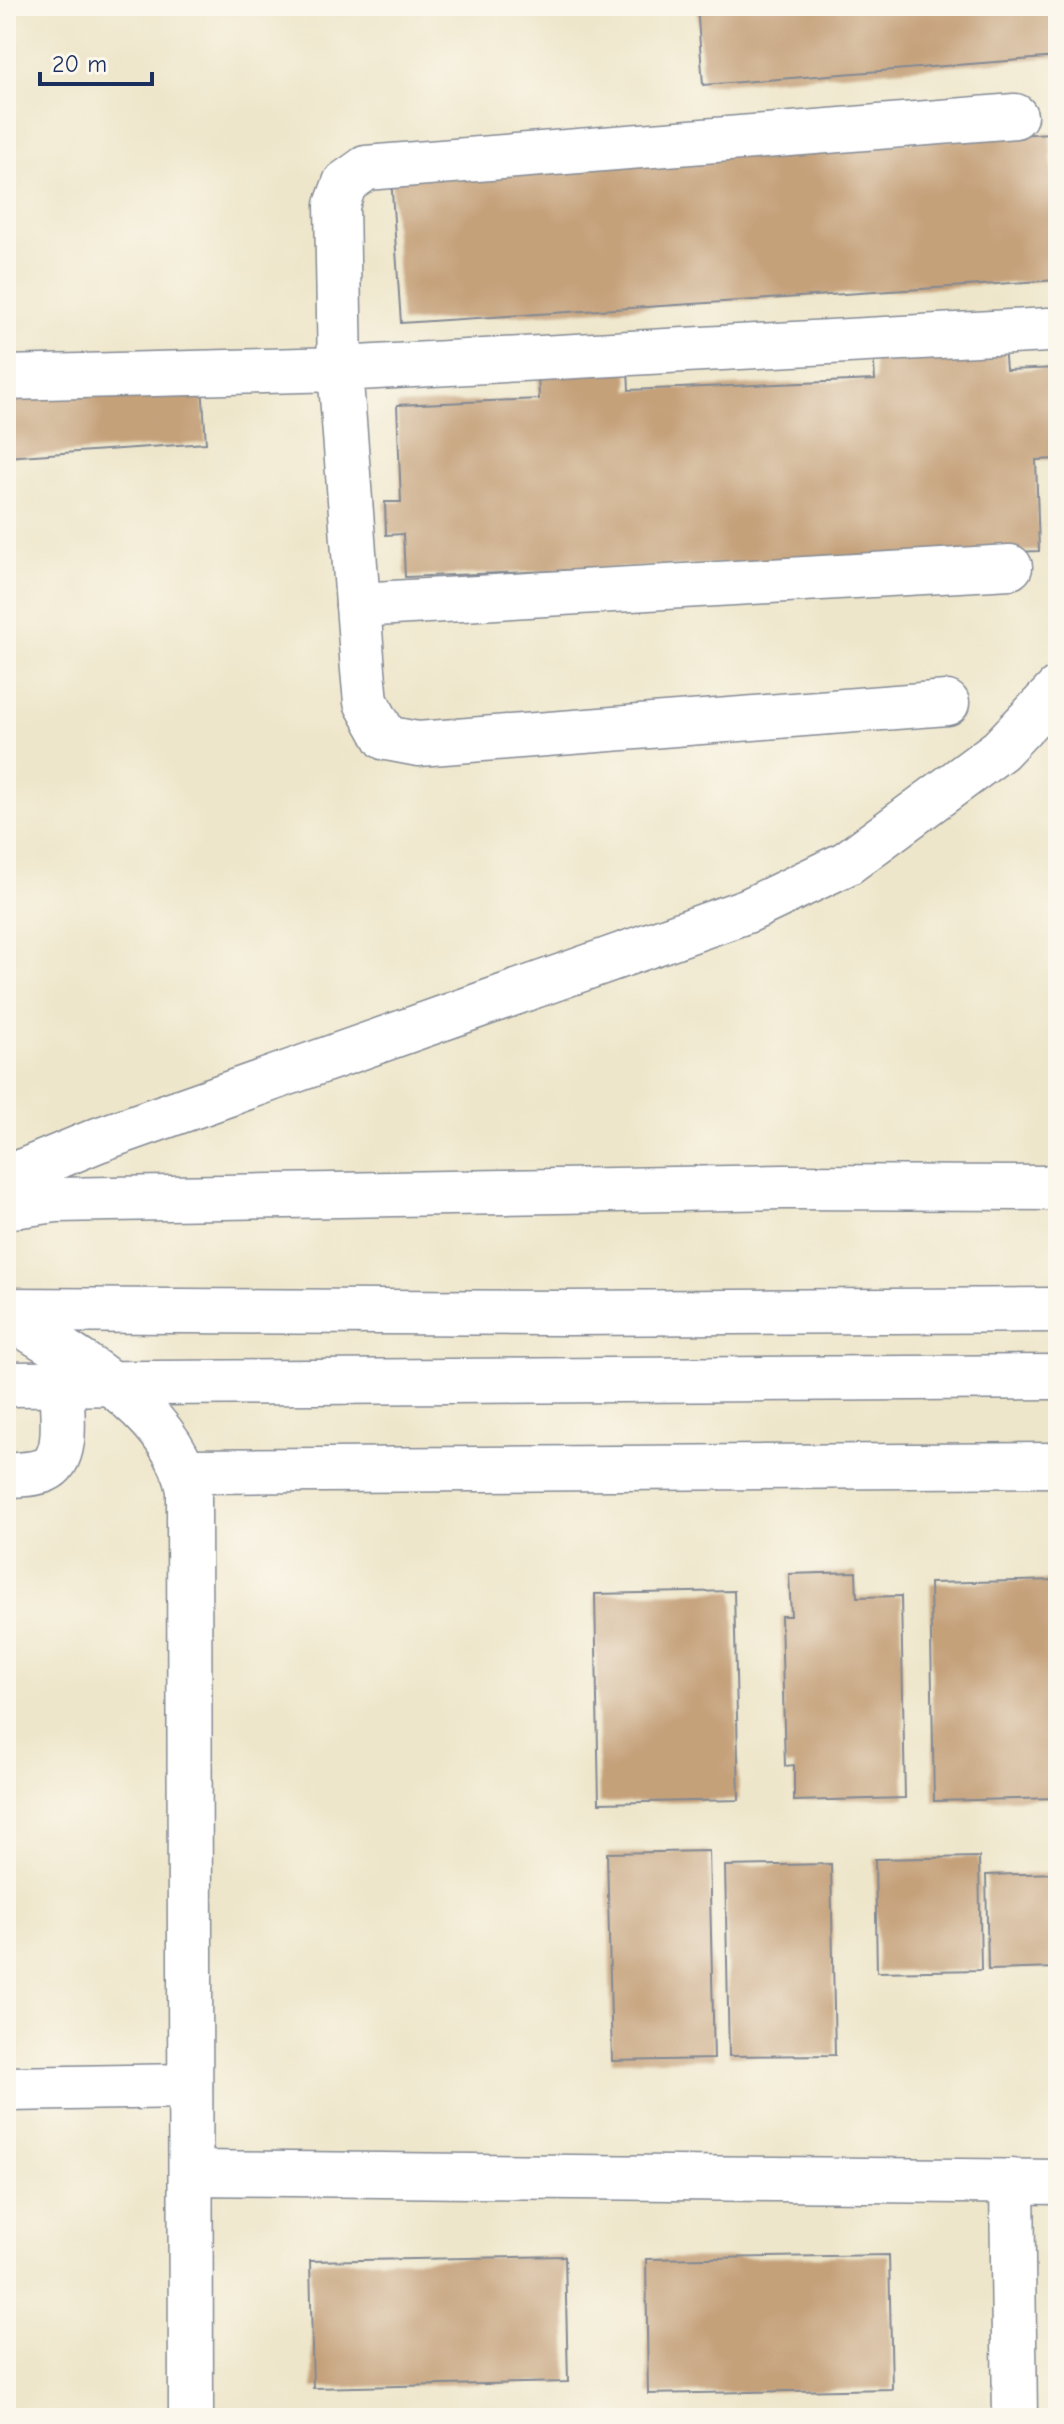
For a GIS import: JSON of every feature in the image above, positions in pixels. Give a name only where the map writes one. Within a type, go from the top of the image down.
[{"type":"street","points":[[947,703],[406,742],[386,738],[366,702],[340,369],[337,205],[345,183],[366,168],[1015,116]]},
{"type":"street","points":[[6,378],[340,369],[1048,330]]},
{"type":"street","points":[[358,605],[1010,567]]},
{"type":"street","points":[[6,1178],[113,1134],[749,910],[847,863],[1000,750],[1058,689]]},
{"type":"street","points":[[6,1207],[72,1199],[784,1187],[1058,1188]]},
{"type":"street","points":[[6,1312],[1058,1310]]},
{"type":"street","points":[[6,1312],[115,1385],[160,1432],[185,1471],[190,1527],[191,2418]]},
{"type":"street","points":[[261,1313],[262,1380]]},
{"type":"street","points":[[6,1384],[1058,1377]]},
{"type":"street","points":[[6,1476],[46,1470],[55,1461],[61,1444],[61,1384]]},
{"type":"street","points":[[185,1471],[1058,1465]]},
{"type":"street","points":[[6,2089],[190,2086]]},
{"type":"street","points":[[191,2173],[1058,2182]]},
{"type":"street","points":[[1012,2181],[1015,2418]]},
{"type":"building","points":[[697,6],[1058,6],[1058,57],[703,85]]},
{"type":"building","points":[[1050,133],[1058,280],[401,323],[391,177]]},
{"type":"building","points":[[1004,345],[1006,370],[1058,368],[1058,459],[1036,460],[1039,551],[405,577],[403,534],[386,535],[385,502],[401,502],[397,405],[539,399],[538,372],[628,368],[629,390],[875,380],[873,350]]},
{"type":"building","points":[[202,385],[206,443],[6,457],[6,399]]},
{"type":"building","points":[[856,1572],[857,1597],[901,1596],[905,1798],[794,1801],[794,1765],[785,1766],[781,1616],[791,1616],[789,1574]]},
{"type":"building","points":[[1058,1580],[1058,1798],[934,1801],[930,1583]]},
{"type":"building","points":[[734,1591],[739,1800],[599,1803],[595,1594]]},
{"type":"building","points":[[709,1851],[714,2059],[612,2061],[607,1853]]},
{"type":"building","points":[[979,1857],[981,1970],[877,1972],[875,1859]]},
{"type":"building","points":[[831,1864],[835,2055],[729,2056],[725,1866]]},
{"type":"building","points":[[1058,1873],[1058,1968],[988,1970],[986,1875]]},
{"type":"building","points":[[889,2255],[892,2389],[648,2394],[646,2259]]},
{"type":"building","points":[[565,2256],[568,2382],[313,2388],[310,2261]]}]
